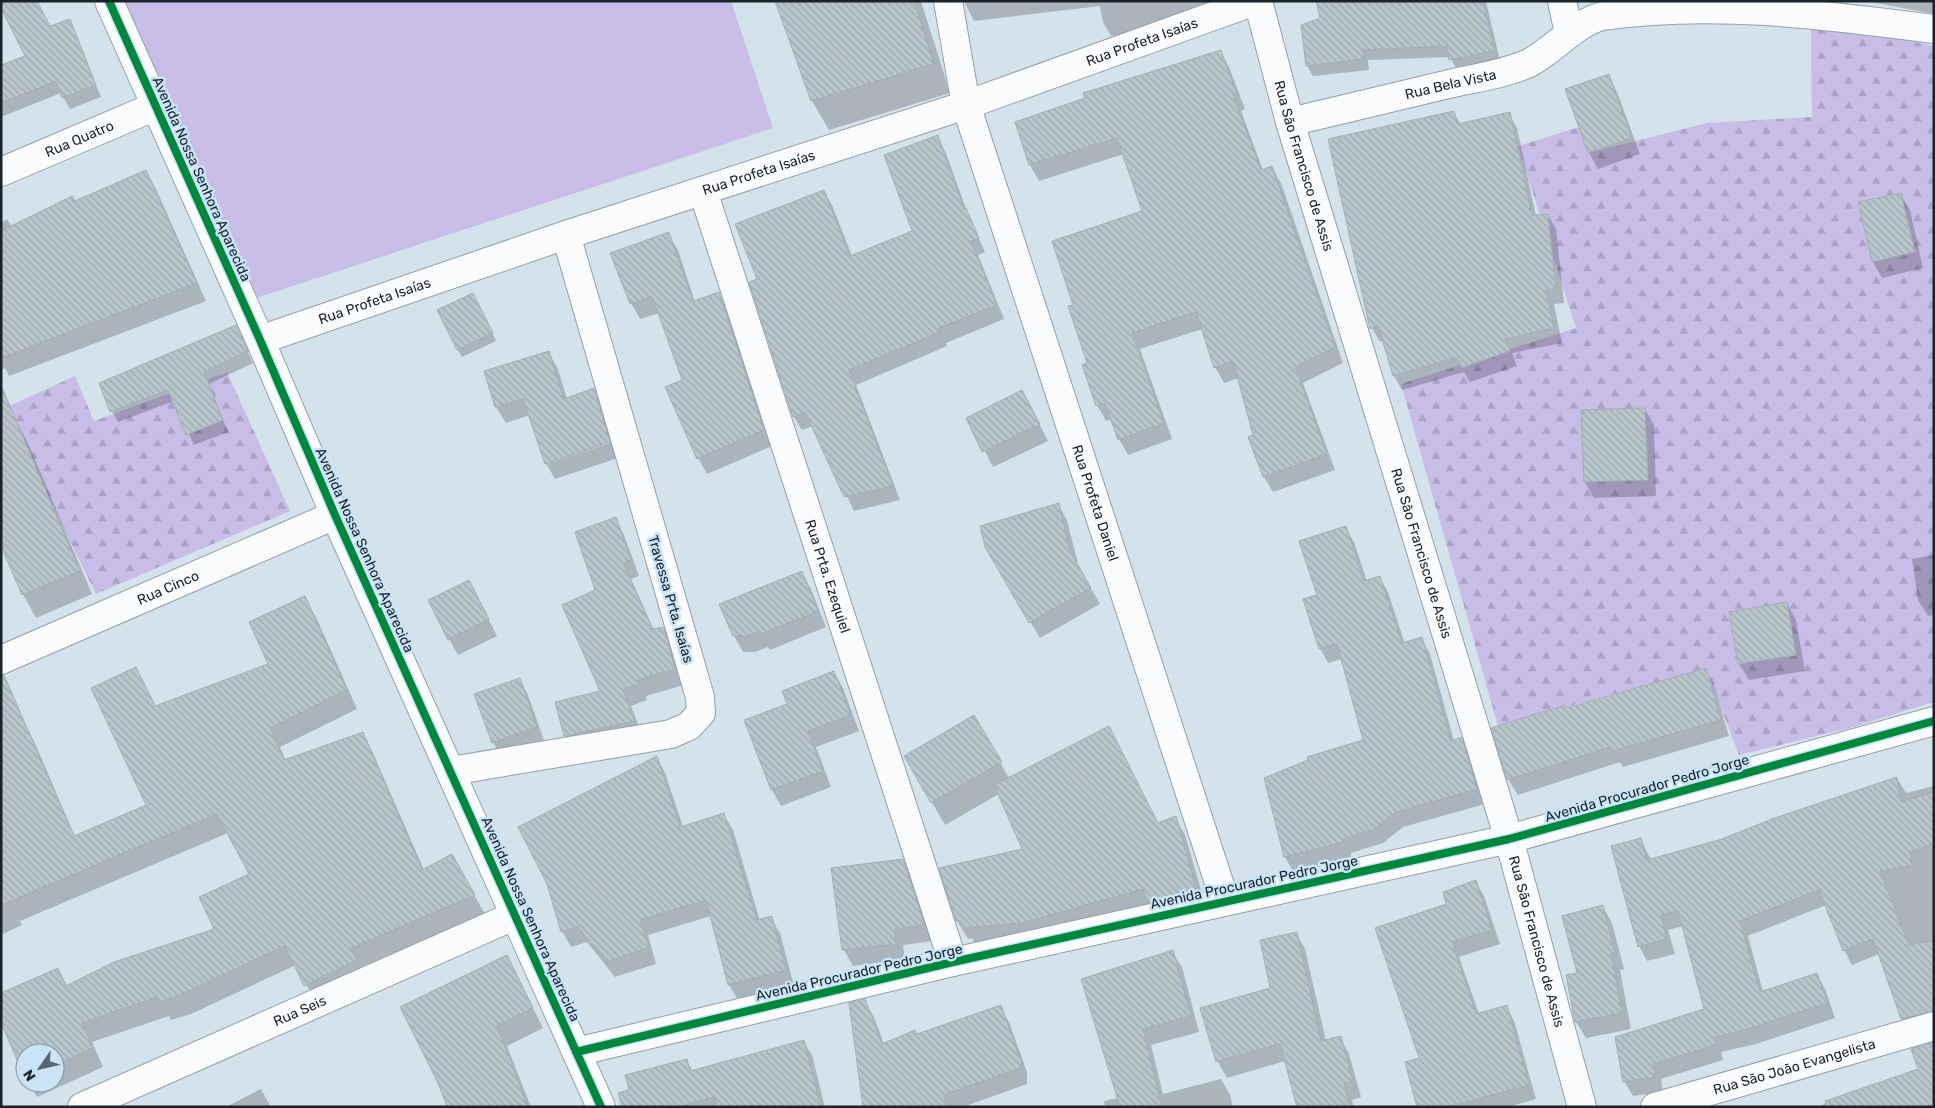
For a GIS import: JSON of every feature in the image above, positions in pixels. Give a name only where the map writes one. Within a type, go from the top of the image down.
[{"type":"street","name":"Avenida Nossa Senhora Aparecida","points":[[109,1],[260,340],[335,516],[602,1107]]},
{"type":"street","name":"Rua Profeta Daniel","points":[[948,1],[966,105],[1225,902]]},
{"type":"street","name":"Rua Profeta Isaías","points":[[260,340],[566,235],[966,105],[1256,1]]},
{"type":"street","name":"Rua São Francisco de Assis","points":[[1256,1],[1290,122],[1509,839],[1582,1107]]},
{"type":"street","points":[[1562,1],[1569,34]]},
{"type":"street","name":"Rua Bela Vista","points":[[1290,122],[1495,73],[1529,63],[1569,34],[1600,16],[1654,6],[1709,3],[1804,12],[1934,30]]},
{"type":"street","name":"Rua Quatro","points":[[1,172],[156,106]]},
{"type":"street","name":"Rua Prta. Ezequiel","points":[[703,191],[953,962]]},
{"type":"street","name":"Travessa Prta. Isaías","points":[[451,771],[671,734],[689,726],[701,713],[697,689],[566,235]]},
{"type":"street","name":"Rua Cinco","points":[[1,660],[335,516]]},
{"type":"street","name":"Avenida Procurador Pedro Jorge","points":[[576,1052],[953,962],[1509,839],[1934,721]]},
{"type":"street","name":"Rua Seis","points":[[82,1107],[516,915]]},
{"type":"street","name":"Rua São João Evangelista","points":[[1655,1107],[1934,1026]]},
{"type":"green space","points":[[103,1],[731,1],[773,128],[238,304]]},
{"type":"green space","points":[[1811,28],[1891,37],[1934,46],[1934,702],[1853,727],[1739,755],[1706,668],[1498,726],[1401,384],[1576,328],[1518,146],[1579,127],[1588,153],[1707,123],[1812,117]]},
{"type":"green space","points":[[227,372],[290,511],[96,594],[5,408],[75,376],[94,421]]},
{"type":"building","points":[[1,1],[37,1],[50,26],[70,19],[96,85],[62,98],[56,81],[1,103],[1,65],[25,56],[1,8]]},
{"type":"building","points":[[775,1],[914,1],[934,64],[811,101]]},
{"type":"building","points":[[1316,1],[1483,1],[1495,51],[1449,60],[1447,46],[1363,50],[1364,59],[1306,66],[1301,25],[1320,18]]},
{"type":"building","points":[[1221,50],[1237,94],[1233,95],[1261,170],[1272,166],[1335,347],[1295,367],[1327,454],[1263,477],[1248,437],[1253,435],[1233,361],[1214,368],[1196,312],[1132,333],[1164,423],[1118,440],[1105,403],[1096,406],[1082,365],[1087,363],[1068,306],[1073,305],[1052,241],[1142,211],[1117,138],[1029,165],[1015,122],[1085,98],[1083,93]]},
{"type":"building","points":[[1609,74],[1632,138],[1588,153],[1565,89]]},
{"type":"building","points":[[1454,111],[1458,124],[1510,112],[1532,215],[1548,214],[1556,289],[1546,290],[1554,328],[1505,339],[1510,351],[1461,368],[1458,357],[1393,376],[1378,325],[1370,329],[1328,139]]},
{"type":"building","points":[[938,135],[964,209],[966,208],[979,238],[971,241],[997,305],[939,328],[940,332],[849,370],[893,486],[844,497],[805,412],[793,417],[749,282],[757,279],[735,224],[824,190],[850,256],[912,231],[884,155]]},
{"type":"building","points":[[146,170],[197,283],[1,358],[1,231],[72,196],[75,201]]},
{"type":"building","points":[[1901,193],[1915,252],[1872,262],[1858,202]]},
{"type":"building","points":[[669,232],[693,301],[719,292],[764,430],[697,459],[665,387],[682,380],[652,296],[630,304],[610,253]]},
{"type":"building","points":[[473,293],[493,333],[457,350],[437,310]]},
{"type":"building","points":[[236,325],[248,351],[204,372],[223,420],[186,435],[168,390],[110,412],[99,383]]},
{"type":"building","points":[[549,351],[564,399],[594,388],[610,442],[545,464],[523,399],[495,407],[484,371]]},
{"type":"building","points":[[1,385],[80,571],[22,595],[1,546]]},
{"type":"building","points":[[1022,390],[1040,424],[982,452],[966,418]]},
{"type":"building","points":[[1645,408],[1648,480],[1584,482],[1581,410]]},
{"type":"building","points":[[1059,503],[1070,551],[1091,588],[1029,623],[985,547],[980,526]]},
{"type":"building","points":[[616,517],[631,560],[623,563],[653,629],[664,627],[675,669],[638,680],[639,684],[623,690],[635,721],[564,736],[555,702],[600,691],[562,605],[595,590],[575,532]]},
{"type":"building","points":[[1346,526],[1364,581],[1380,576],[1402,643],[1422,637],[1451,741],[1462,737],[1477,789],[1394,813],[1375,829],[1343,839],[1344,842],[1284,857],[1264,778],[1308,760],[1307,757],[1363,740],[1337,644],[1319,649],[1303,599],[1317,595],[1299,541]]},
{"type":"building","points":[[802,571],[818,611],[759,635],[758,632],[746,636],[733,636],[719,604]]},
{"type":"building","points":[[469,580],[489,619],[448,640],[428,600]]},
{"type":"building","points":[[305,596],[347,690],[270,728],[284,760],[363,732],[422,870],[452,854],[475,895],[351,948],[357,960],[304,986],[285,946],[180,995],[159,1002],[157,997],[82,1023],[93,1048],[65,1061],[65,1043],[15,1043],[15,1055],[1,1023],[1,993],[58,968],[66,986],[114,962],[214,929],[199,897],[249,874],[217,814],[1,905],[1,675],[4,675],[74,836],[146,805],[91,688],[136,667],[155,706],[268,664],[249,622]]},
{"type":"building","points":[[1787,602],[1796,655],[1738,664],[1729,612]]},
{"type":"building","points":[[1706,668],[1721,720],[1613,751],[1611,747],[1507,780],[1491,728],[1565,705],[1566,708]]},
{"type":"building","points":[[834,671],[851,715],[808,731],[823,771],[771,790],[744,720],[787,704],[782,691]]},
{"type":"building","points":[[520,678],[537,727],[492,743],[474,694]]},
{"type":"building","points":[[974,715],[1002,762],[931,803],[904,756]]},
{"type":"building","points":[[1109,726],[1158,823],[1176,816],[1197,892],[1147,903],[1143,889],[1022,923],[964,928],[961,921],[956,921],[939,868],[1022,849],[994,785]]},
{"type":"building","points":[[657,756],[680,827],[724,813],[757,920],[772,916],[786,970],[728,985],[706,900],[640,920],[649,948],[606,962],[578,927],[561,932],[547,884],[518,827]]},
{"type":"building","points":[[1897,777],[1901,802],[1934,792],[1934,844],[1910,852],[1912,866],[1880,871],[1909,945],[1934,940],[1934,1011],[1901,1019],[1873,939],[1843,951],[1819,890],[1740,921],[1760,992],[1817,973],[1828,1003],[1713,1038],[1716,1045],[1653,1064],[1655,1077],[1623,1082],[1615,1037],[1704,1009],[1678,911],[1661,915],[1667,939],[1638,947],[1611,846],[1641,838],[1647,860],[1722,839],[1772,819]]},
{"type":"building","points":[[903,859],[925,925],[894,929],[897,944],[842,950],[831,868]]},
{"type":"building","points":[[1476,880],[1492,930],[1452,942],[1476,1014],[1507,1005],[1529,1085],[1448,1107],[1417,1107],[1405,1062],[1419,1058],[1375,928],[1446,904],[1443,892]]},
{"type":"building","points":[[1603,905],[1615,953],[1611,954],[1622,1013],[1575,1022],[1566,975],[1577,973],[1562,916]]},
{"type":"building","points":[[1297,932],[1321,1041],[1341,1036],[1353,1081],[1344,1084],[1350,1107],[1297,1107],[1280,1044],[1216,1062],[1200,1008],[1270,988],[1260,940]]},
{"type":"building","points":[[1173,950],[1191,1016],[1143,1029],[1162,1107],[1120,1107],[1081,979]]},
{"type":"building","points":[[507,955],[533,1008],[497,1026],[528,1107],[447,1107],[438,1083],[400,1007]]},
{"type":"building","points":[[865,999],[882,1044],[915,1030],[917,1034],[1001,1005],[1023,1067],[943,1095],[948,1107],[863,1107],[849,1003]]},
{"type":"building","points":[[804,1040],[821,1107],[718,1107],[714,1097],[677,1107],[622,1107],[618,1093],[629,1090],[625,1075],[687,1059],[690,1071]]},
{"type":"building","points":[[1934,1042],[1934,1107],[1826,1107],[1825,1101],[1918,1069],[1911,1049]]},
{"type":"cycle path","points":[[109,1],[260,340],[335,515],[601,1107]]},
{"type":"cycle path","points":[[576,1052],[953,962],[1509,839],[1934,721]]}]
